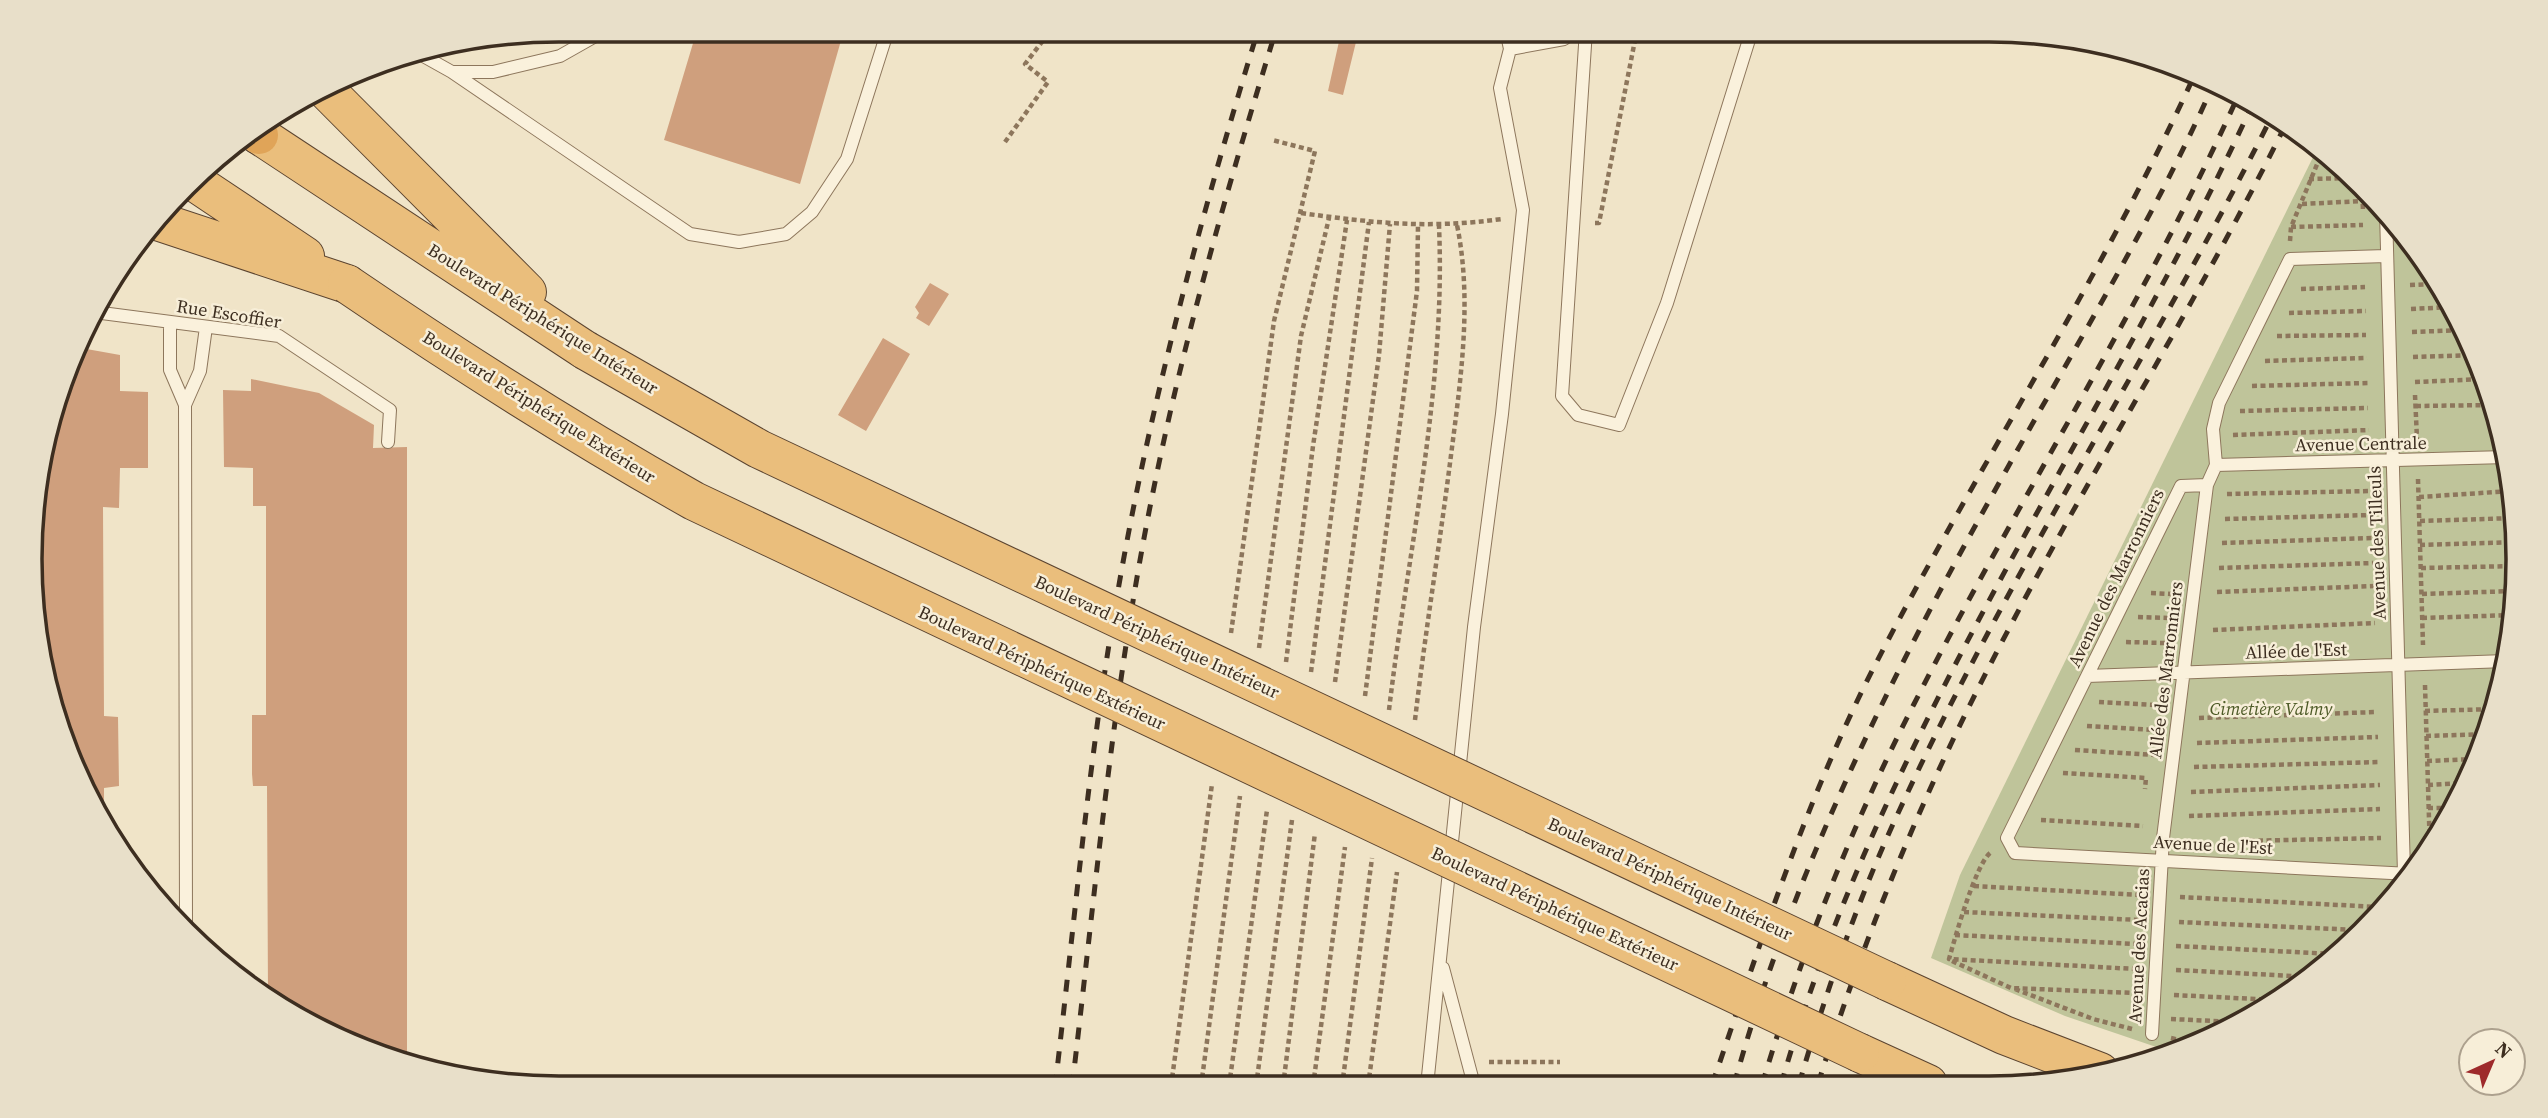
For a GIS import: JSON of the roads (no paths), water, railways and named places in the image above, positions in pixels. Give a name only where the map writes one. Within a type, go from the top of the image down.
[{"type":"highway","points":[[330,95],[585,350]]},
{"type":"highway","name":"Boulevard Périphérique Intérieur","points":[[262,136],[585,350],[759,449],[1887,981],[2004,1035],[2086,1067]]},
{"type":"highway","name":"Boulevard Périphérique Extérieur","points":[[201,186],[468,366],[596,445],[694,501],[1910,1076]]},
{"type":"highway","points":[[165,224],[347,284]]},
{"type":"lane","points":[[452,72],[493,72],[560,56],[585,42]]},
{"type":"lane","points":[[429,59],[452,72],[690,234],[739,242],[786,234],[812,212],[847,159],[884,42]]},
{"type":"lane","points":[[1428,1076],[1474,627],[1502,414],[1523,210],[1500,88],[1510,49],[1509,42]]},
{"type":"lane","points":[[1510,49],[1552,42]]},
{"type":"lane","points":[[1585,42],[1562,396],[1578,415],[1619,425],[1667,303],[1748,42]]},
{"type":"lane","name":"Avenue des Tilleuls","points":[[2386,228],[2407,863]]},
{"type":"lane","points":[[2207,485],[2216,464],[2214,436],[2219,403],[2290,260],[2386,256]]},
{"type":"lane","name":"Rue Escoffier","points":[[104,313],[279,336],[390,410],[388,442]]},
{"type":"lane","points":[[170,323],[170,370],[185,405],[186,917]]},
{"type":"lane","points":[[185,405],[200,371],[206,327]]},
{"type":"lane","name":"Avenue Centrale","points":[[2216,464],[2496,457]]},
{"type":"lane","name":"Avenue des Marronniers","points":[[2015,853],[2007,838],[2181,486],[2207,485]]},
{"type":"lane","name":"Allée des Marronniers","points":[[2161,859],[2207,485]]},
{"type":"lane","name":"Allée de l'Est","points":[[2087,676],[2496,661]]},
{"type":"lane","name":"Avenue de l'Est","points":[[2015,853],[2399,874]]},
{"type":"lane","name":"Avenue des Acacias","points":[[2152,1034],[2161,859]]},
{"type":"lane","points":[[1441,961],[1471,1076]]},
{"type":"railway","points":[[1056,1076],[1097,727],[1128,534],[1177,316],[1254,42]]},
{"type":"railway","points":[[1073,1076],[1114,726],[1149,512],[1175,390],[1206,269],[1272,42]]},
{"type":"railway","points":[[1715,1076],[1785,874],[1849,719],[1913,594],[2120,225],[2191,83]]},
{"type":"railway","points":[[1737,1076],[1758,1004],[1818,845],[1888,691],[1967,541],[2142,229],[2210,91]]},
{"type":"railway","points":[[1765,1076],[1793,987],[1829,891],[1891,750],[1995,552],[2163,249],[2234,104]]},
{"type":"railway","points":[[1784,1076],[1824,954],[1876,828],[1935,705],[2194,224],[2249,112]]},
{"type":"railway","points":[[1801,1076],[1857,910],[1885,842],[1943,720],[2035,546],[2228,202],[2268,124]]},
{"type":"railway","points":[[1821,1076],[1874,924],[1916,820],[1964,717],[2025,598],[2214,261],[2281,133]]},
{"type":"park label","name":"Cimetière Valmy","points":[[2271,709]]}]
